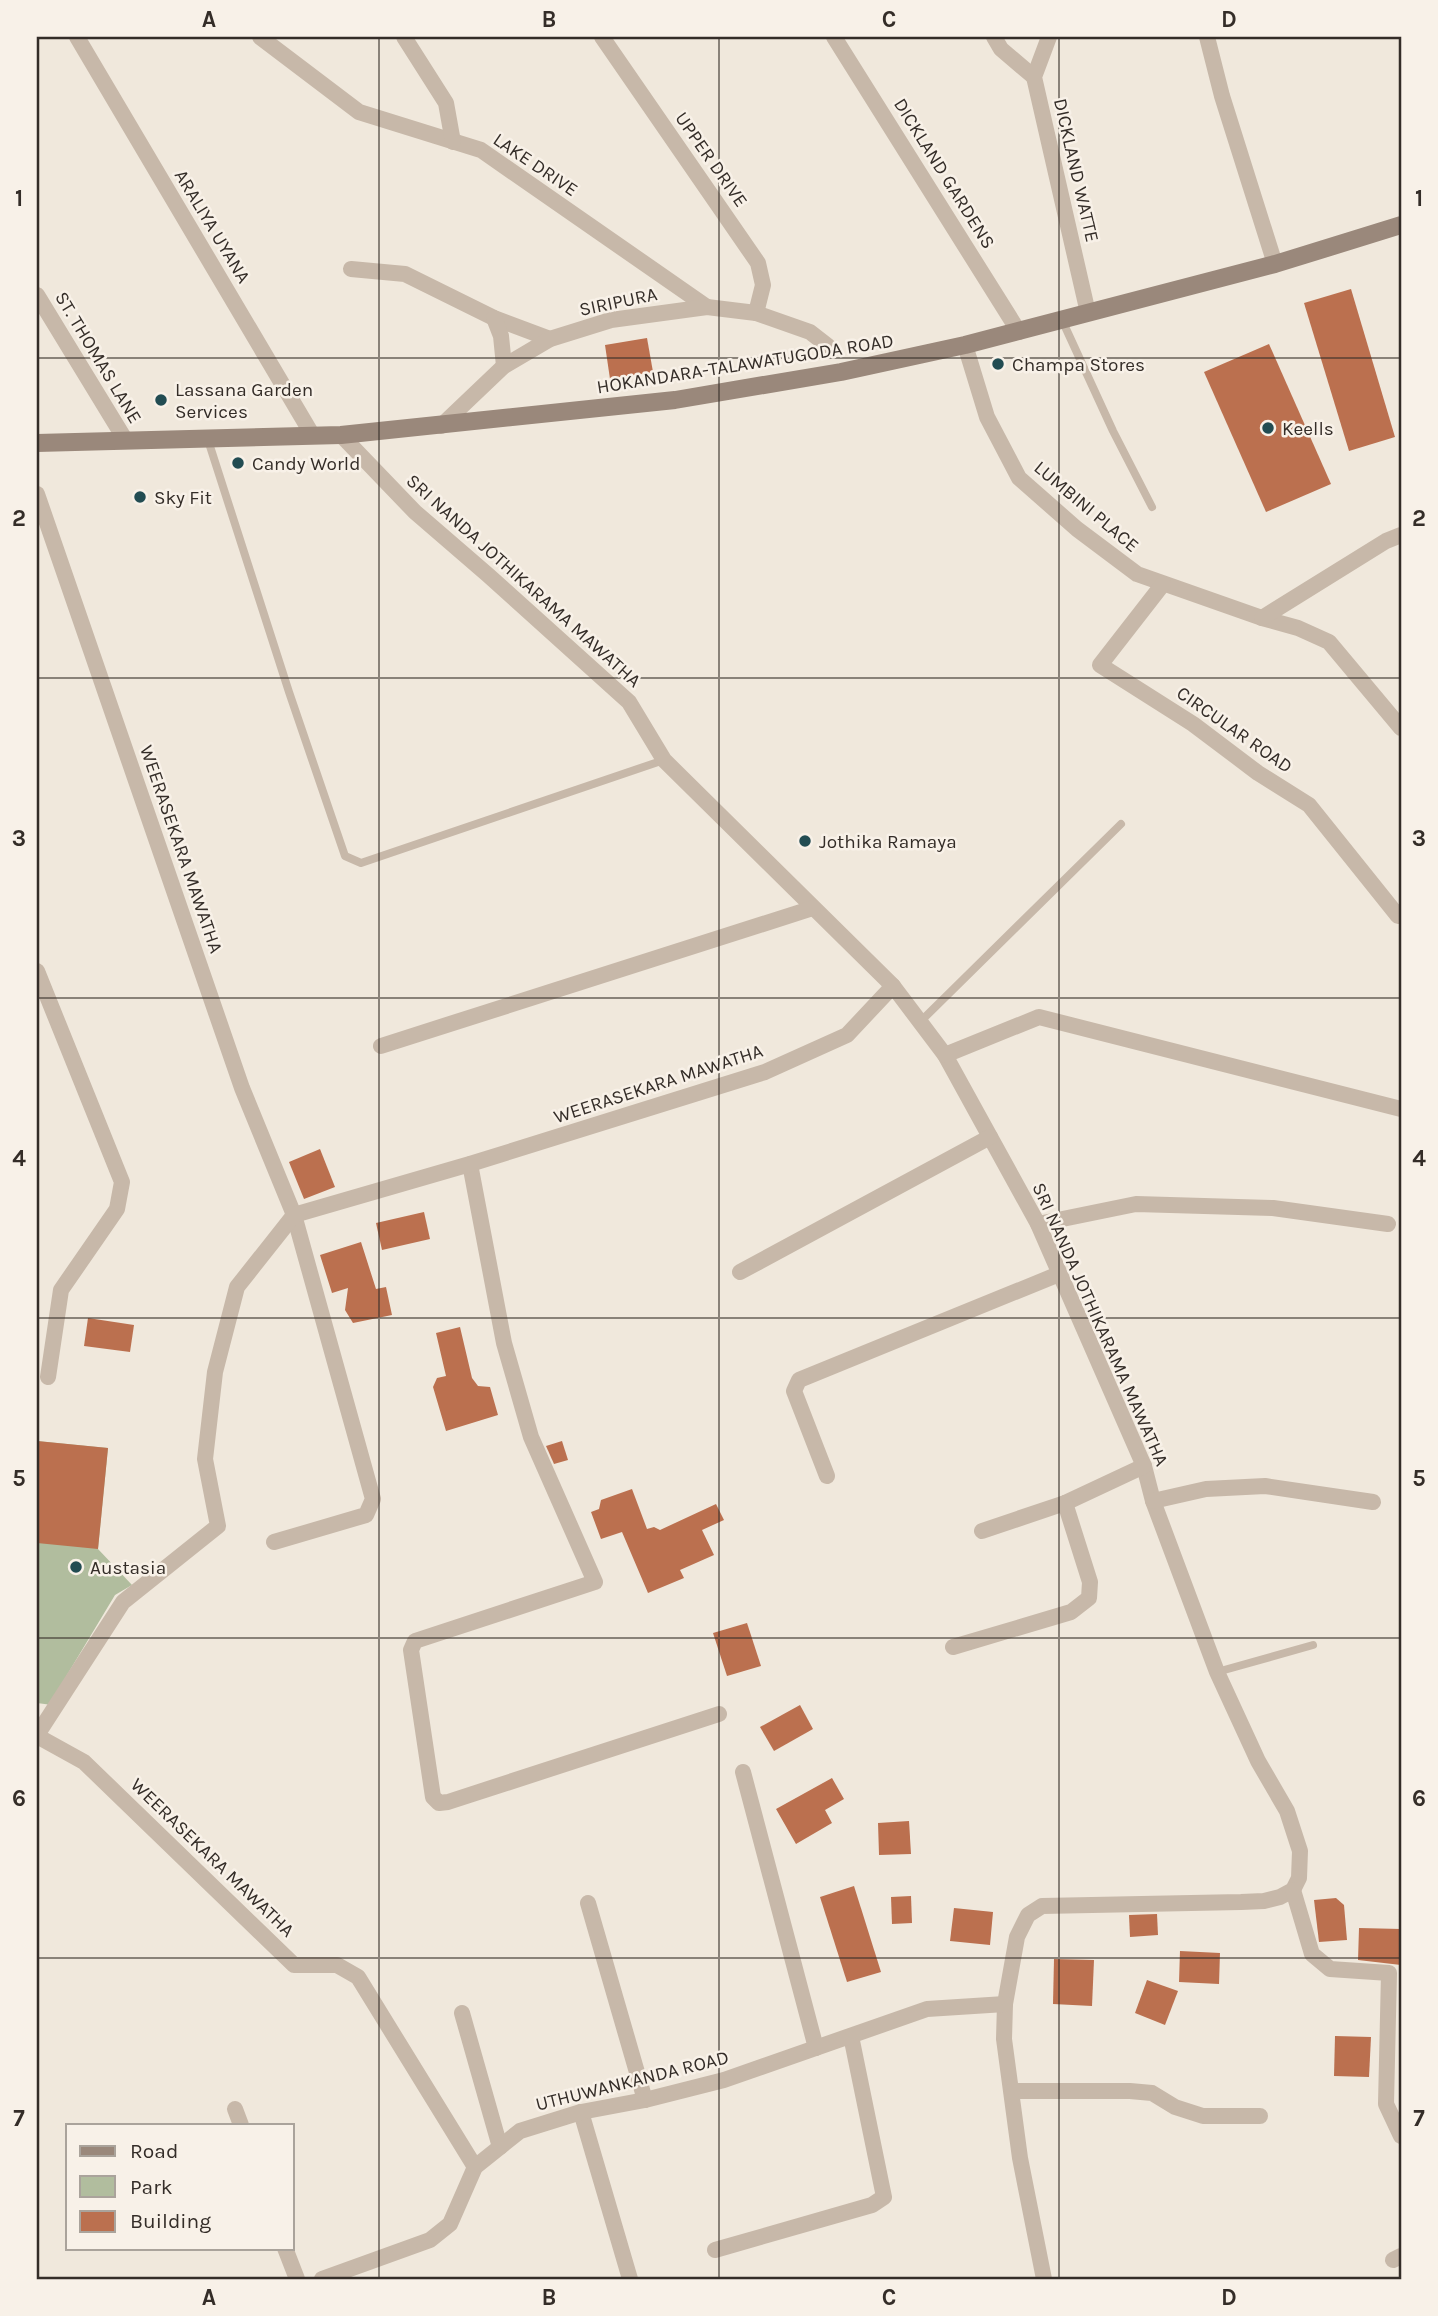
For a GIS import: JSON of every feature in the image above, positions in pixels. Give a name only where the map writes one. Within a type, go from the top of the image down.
[{"type":"main road","name":"HOKANDARA-TALAWATUGODA ROAD","points":[[37,443],[341,435],[675,400],[841,372],[1019,332],[1275,264],[1401,225]]},
{"type":"street","name":"ARALIYA UYANA","points":[[76,37],[313,436]]},
{"type":"street","name":"LAKE DRIVE","points":[[260,37],[359,112],[481,150],[707,307]]},
{"type":"street","points":[[404,37],[446,103],[453,142]]},
{"type":"street","name":"UPPER DRIVE","points":[[602,37],[758,263],[763,285],[756,313]]},
{"type":"street","name":"DICKLAND GARDENS","points":[[834,37],[1019,332]]},
{"type":"street","points":[[994,37],[1001,49],[1034,77]]},
{"type":"street","name":"DICKLAND WATTE","points":[[1049,37],[1034,77],[1088,313]]},
{"type":"street","points":[[1207,37],[1222,96],[1275,264]]},
{"type":"street","points":[[351,269],[405,274],[494,318],[550,340]]},
{"type":"street","name":"ST. THOMAS LANE","points":[[37,295],[125,441]]},
{"type":"street","name":"SIRIPURA","points":[[441,426],[504,366],[550,340],[611,320],[707,307],[756,313],[810,331],[828,346]]},
{"type":"street","points":[[494,318],[501,336],[504,366]]},
{"type":"street","name":"LUMBINI PLACE","points":[[965,345],[987,417],[1019,478],[1077,529],[1137,574],[1298,628],[1329,642],[1401,728]]},
{"type":"street","name":"SRI NANDA JOTHIKARAMA MAWATHA","points":[[341,435],[415,512],[629,702],[664,760],[892,986],[945,1055],[1038,1224],[1144,1466],[1153,1501],[1217,1672],[1258,1761],[1287,1811],[1295,1831],[1301,1864],[1299,1878],[1293,1890]]},
{"type":"street","name":"WEERASEKARA MAWATHA","points":[[37,494],[242,1088],[294,1215],[373,1499],[366,1515],[274,1542]]},
{"type":"street","points":[[1262,618],[1386,541],[1401,535]]},
{"type":"street","name":"CIRCULAR ROAD","points":[[1163,584],[1100,665],[1193,724],[1258,773],[1309,805],[1398,916],[1401,916]]},
{"type":"street","points":[[381,1046],[813,908]]},
{"type":"street","points":[[37,971],[122,1182],[117,1209],[61,1290],[48,1377]]},
{"type":"street","name":"WEERASEKARA MAWATHA","points":[[475,2167],[358,1977],[337,1965],[294,1965],[84,1762],[37,1735],[123,1602],[218,1526],[205,1459],[215,1372],[237,1287],[294,1215],[470,1164],[765,1072],[847,1035],[892,986]]},
{"type":"street","points":[[945,1055],[1039,1017],[1401,1109]]},
{"type":"street","points":[[740,1272],[990,1137]]},
{"type":"street","points":[[470,1164],[504,1343],[531,1437],[595,1582],[415,1641],[411,1650],[433,1797],[439,1803],[448,1802],[719,1714]]},
{"type":"street","points":[[1038,1224],[1136,1204],[1273,1208],[1388,1224]]},
{"type":"street","points":[[827,1476],[794,1391],[799,1380],[1059,1274]]},
{"type":"street","points":[[982,1531],[1065,1503],[1144,1466]]},
{"type":"street","points":[[1153,1501],[1206,1489],[1265,1486],[1373,1502]]},
{"type":"street","points":[[953,1647],[1071,1612],[1088,1598],[1090,1582],[1065,1503]]},
{"type":"street","points":[[743,1772],[816,2048]]},
{"type":"street","points":[[1044,2279],[1020,2158],[1004,2039],[1005,2004],[1017,1937],[1028,1915],[1042,1906],[1264,1901],[1293,1890],[1312,1954],[1330,1969],[1395,1973],[1394,2046],[1386,2104],[1401,2136]]},
{"type":"street","points":[[588,1903],[645,2100]]},
{"type":"street","name":"UTHUWANKANDA ROAD","points":[[321,2279],[430,2240],[450,2224],[475,2167],[520,2131],[581,2112],[645,2100],[724,2080],[927,2010],[1005,2004]]},
{"type":"street","points":[[462,2013],[500,2147]]},
{"type":"street","points":[[715,2250],[872,2205],[884,2197],[851,2036]]},
{"type":"street","points":[[1012,2091],[1152,2093],[1175,2107],[1203,2116],[1260,2116]]},
{"type":"street","points":[[235,2109],[241,2124]]},
{"type":"street","points":[[581,2112],[631,2279]]},
{"type":"street","points":[[286,2250],[296,2279]]},
{"type":"lane","points":[[1062,320],[1113,431],[1152,507]]},
{"type":"lane","points":[[208,440],[345,856],[361,863],[664,760]]},
{"type":"lane","points":[[920,1022],[1121,824]]},
{"type":"lane","points":[[1217,1672],[1313,1645]]},
{"type":"green space","name":"Austasia","points":[[37,1441],[108,1448],[98,1549],[132,1585],[115,1595],[52,1705],[37,1703]]},
{"type":"building","points":[[1351,289],[1395,437],[1349,451],[1304,303]]},
{"type":"building","points":[[647,338],[653,372],[610,379],[605,345]]},
{"type":"building","name":"Keells","points":[[1269,344],[1331,484],[1266,512],[1204,372]]},
{"type":"building","points":[[320,1149],[335,1187],[304,1199],[289,1162]]},
{"type":"building","points":[[424,1212],[430,1239],[382,1250],[376,1223]]},
{"type":"building","points":[[361,1242],[376,1289],[386,1287],[392,1315],[353,1323],[345,1310],[348,1288],[332,1293],[320,1255]]},
{"type":"building","points":[[88,1318],[134,1325],[130,1352],[84,1346]]},
{"type":"building","points":[[460,1327],[472,1378],[478,1386],[490,1387],[498,1415],[446,1431],[433,1387],[437,1378],[446,1376],[436,1333]]},
{"type":"building","points":[[37,1441],[108,1448],[98,1549],[37,1543]]},
{"type":"building","points":[[562,1441],[568,1460],[554,1464],[546,1446]]},
{"type":"building","points":[[632,1489],[647,1529],[654,1527],[660,1530],[716,1504],[724,1520],[702,1530],[714,1555],[680,1570],[684,1578],[648,1593],[622,1532],[601,1539],[591,1512],[599,1509],[601,1500]]},
{"type":"building","points":[[747,1623],[761,1666],[727,1676],[713,1633]]},
{"type":"building","points":[[800,1705],[813,1729],[774,1751],[760,1727]]},
{"type":"building","points":[[832,1778],[844,1799],[825,1810],[832,1823],[796,1844],[776,1809]]},
{"type":"building","points":[[909,1821],[911,1854],[879,1855],[878,1823]]},
{"type":"building","points":[[854,1886],[881,1972],[847,1982],[820,1897]]},
{"type":"building","points":[[911,1896],[912,1923],[892,1924],[891,1897]]},
{"type":"building","points":[[1336,1898],[1344,1905],[1347,1940],[1319,1942],[1314,1900]]},
{"type":"building","points":[[954,1908],[993,1912],[990,1945],[950,1941]]},
{"type":"building","points":[[1157,1914],[1158,1935],[1130,1937],[1129,1915]]},
{"type":"building","points":[[1359,1928],[1401,1929],[1401,1965],[1358,1960]]},
{"type":"building","points":[[1180,1951],[1220,1953],[1219,1984],[1179,1982]]},
{"type":"building","points":[[1054,1959],[1094,1960],[1092,2006],[1053,2004]]},
{"type":"building","points":[[1147,1980],[1178,1991],[1165,2025],[1135,2013]]},
{"type":"building","points":[[1335,2036],[1371,2037],[1369,2077],[1334,2076]]},
{"type":"place","name":"Champa Stores","points":[[998,364]]},
{"type":"place","name":"Lassana Garden Services","points":[[161,400]]},
{"type":"place","name":"Keells","points":[[1268,428]]},
{"type":"place","name":"Candy World","points":[[238,463]]},
{"type":"place","name":"Sky Fit","points":[[140,497]]},
{"type":"place","name":"Jothika Ramaya","points":[[805,841]]},
{"type":"place","name":"Austasia","points":[[76,1567]]}]
